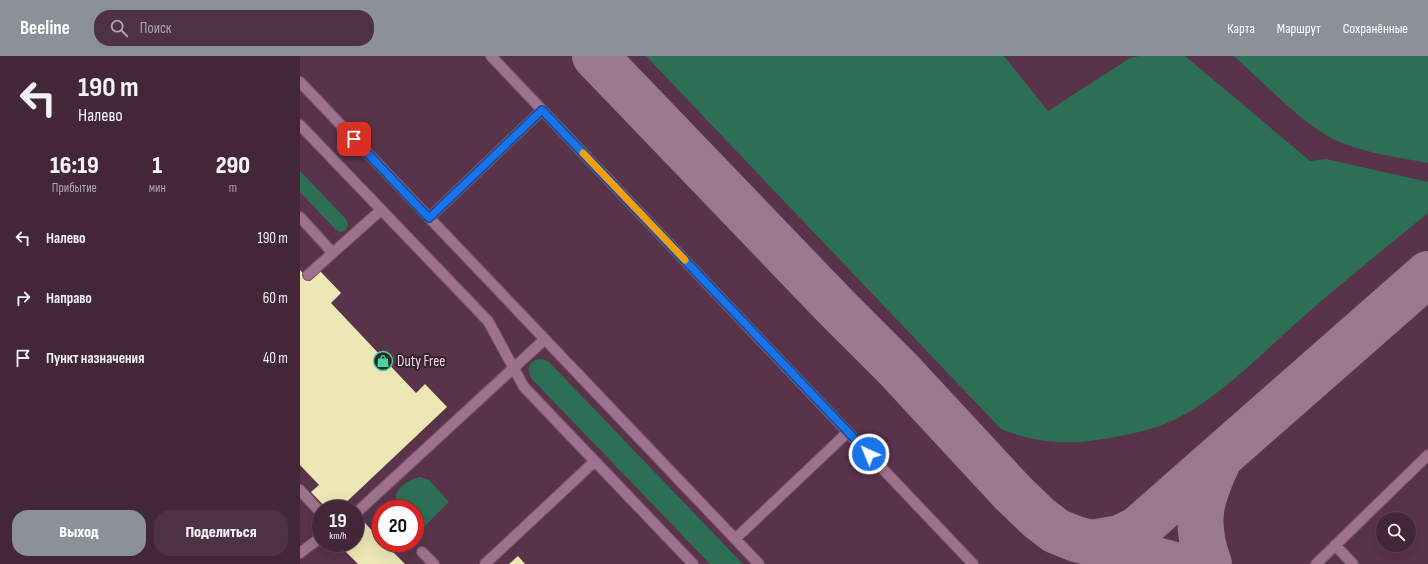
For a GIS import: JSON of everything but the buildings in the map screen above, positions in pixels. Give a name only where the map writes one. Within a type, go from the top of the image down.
[{"type":"lane","points":[[491,56],[973,564]]},
{"type":"lane","points":[[300,82],[759,564]]},
{"type":"lane","points":[[429,218],[542,110]]},
{"type":"lane","points":[[300,125],[488,321],[524,387],[693,564]]},
{"type":"lane","points":[[308,275],[332,252],[381,210]]},
{"type":"lane","points":[[300,218],[332,252]]},
{"type":"lane","points":[[364,506],[545,339]]},
{"type":"lane","points":[[735,539],[848,432]]},
{"type":"lane","points":[[1316,564],[1428,455]]},
{"type":"lane","points":[[485,564],[594,462]]},
{"type":"lane","points":[[300,490],[312,503]]},
{"type":"lane","points":[[300,552],[312,544]]},
{"type":"lane","points":[[1335,545],[1353,564]]},
{"type":"lane","points":[[422,552],[434,564]]},
{"type":"green space","points":[[646,56],[1004,56],[1048,111],[1130,58],[1139,56],[1185,56],[1310,161],[1326,159],[1428,182],[1428,213],[1325,298],[1246,369],[1210,398],[1192,410],[1158,427],[1122,436],[1078,442],[1052,442],[1039,440],[1001,429]]},
{"type":"green space","points":[[1234,56],[1428,56],[1428,163],[1356,148],[1333,139],[1308,123]]},
{"type":"green space","points":[[300,171],[346,219],[348,225],[346,230],[340,232],[336,230],[300,192]]},
{"type":"green space","points":[[538,359],[549,362],[743,564],[710,564],[532,379],[529,372],[530,365]]},
{"type":"green space","points":[[420,477],[429,480],[449,502],[424,527],[424,500],[396,500],[397,493],[400,488]]},
{"type":"taxiway","points":[[595,56],[836,307],[898,369],[1013,493],[1039,518],[1056,531],[1076,539],[1171,564]]},
{"type":"taxiway","points":[[1091,543],[1120,538],[1138,529],[1428,274]]},
{"type":"taxiway","points":[[1209,564],[1201,535],[1201,509],[1213,471],[1220,457]]},
{"type":"slow traffic","points":[[583,153],[685,260]]},
{"type":"place","name":"Duty Free","points":[[383,361]]},
{"type":"route","points":[[354,139],[429,218],[542,110],[869,454]]}]
